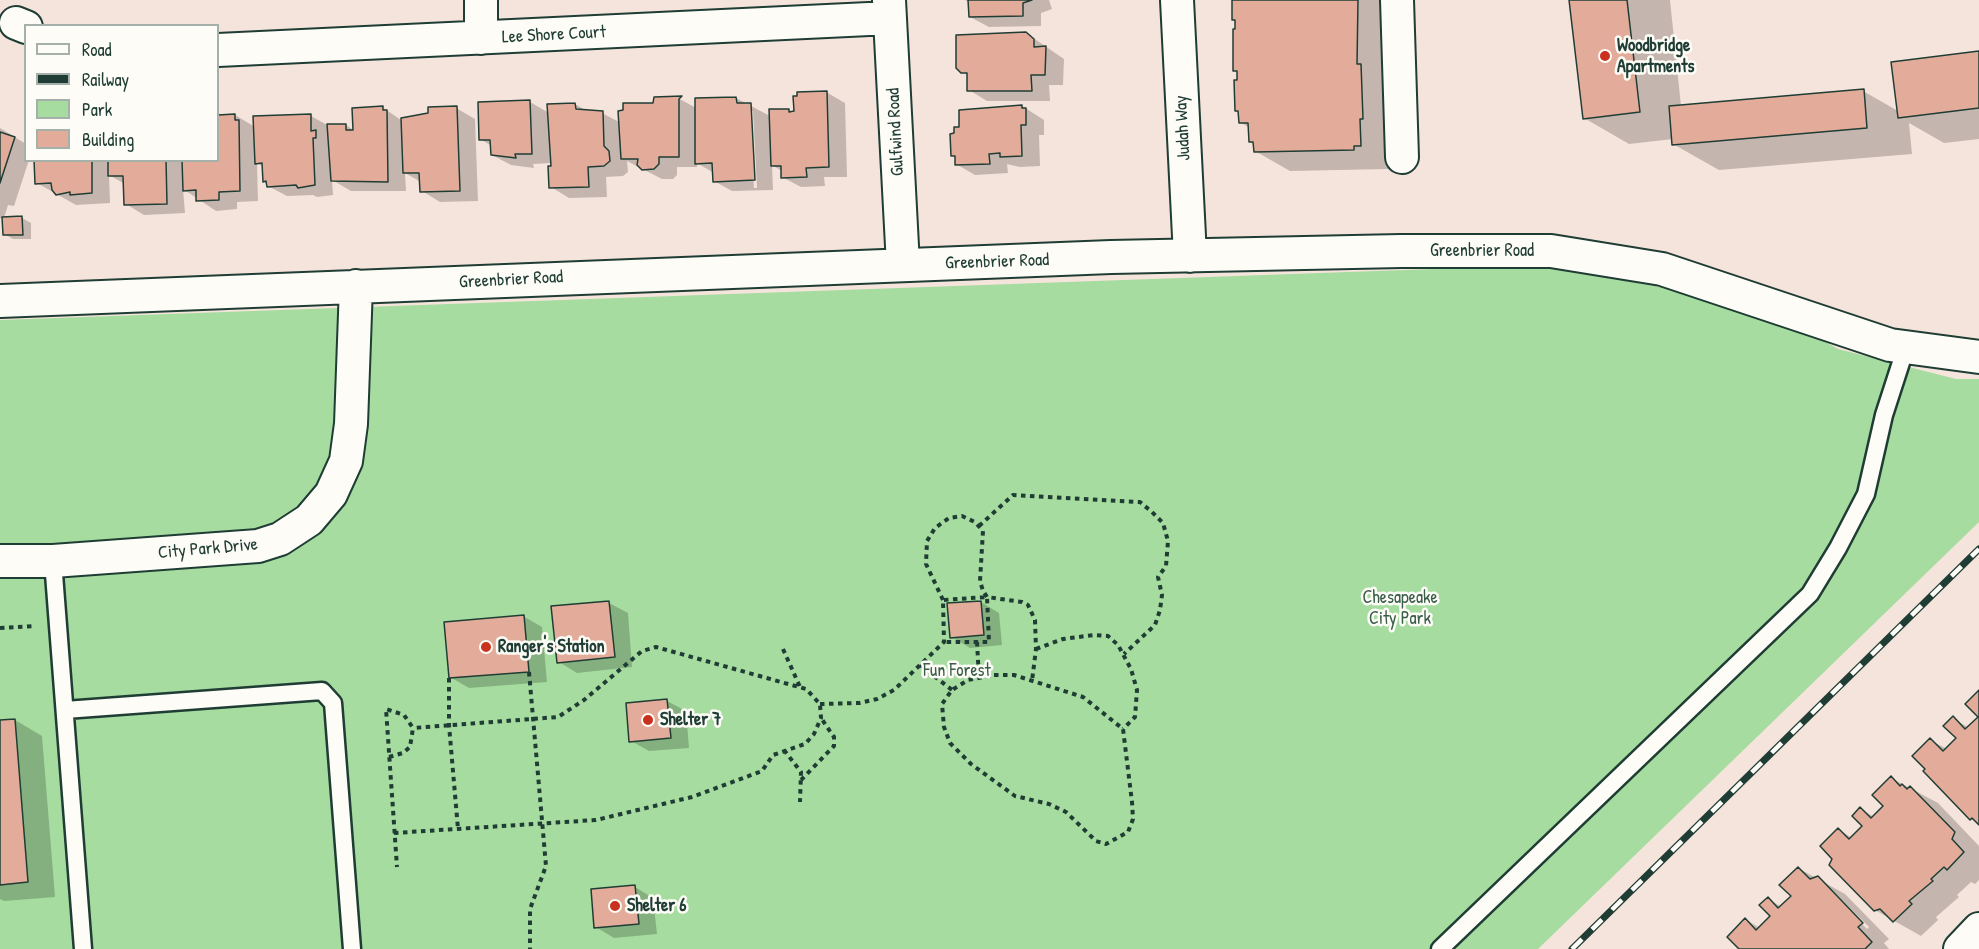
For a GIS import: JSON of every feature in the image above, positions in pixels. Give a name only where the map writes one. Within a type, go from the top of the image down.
[{"type":"street","points":[[481,0],[481,38]]},
{"type":"street","name":"Judah Way","points":[[1177,0],[1190,255]]},
{"type":"street","points":[[1397,0],[1402,157]]},
{"type":"street","name":"Lee Shore Court","points":[[219,50],[481,38],[890,9]]},
{"type":"street","name":"Gulfwind Road","points":[[890,9],[903,265]]},
{"type":"street","name":"Greenbrier Road","points":[[0,301],[1190,255],[1401,250],[1551,251],[1662,268],[1890,345],[1979,357]]},
{"type":"street","name":"City Park Drive","points":[[0,561],[53,561],[258,546],[280,539],[309,520],[331,494],[346,461],[351,424],[356,286]]},
{"type":"street","points":[[1960,949],[1979,930]]},
{"type":"lane","points":[[1440,949],[1810,594],[1838,548],[1866,494],[1884,415],[1906,347]]},
{"type":"lane","points":[[53,561],[83,949]]},
{"type":"lane","points":[[65,710],[322,691],[333,703],[352,949]]},
{"type":"path","points":[[979,526],[1013,495],[1140,502],[1146,507],[1163,524],[1169,554],[1166,566],[1158,577],[1162,595],[1155,625],[1124,654]]},
{"type":"path","points":[[820,704],[859,703],[877,699],[894,690],[944,642],[989,642],[987,597],[980,581],[983,531],[962,516],[949,518],[935,528],[927,541],[926,564],[943,600],[944,642]]},
{"type":"path","points":[[943,600],[1008,598],[1028,605],[1035,620],[1036,649],[1032,681]]},
{"type":"path","points":[[0,628],[58,625]]},
{"type":"path","points":[[1036,649],[1064,639],[1107,636],[1124,654],[1131,669],[1137,703],[1135,717],[1123,729]]},
{"type":"path","points":[[977,642],[979,678]]},
{"type":"path","points":[[394,833],[596,820],[692,797],[762,771],[773,755],[805,744],[814,734],[821,718],[820,704],[806,689],[656,647],[642,651],[584,700],[558,717],[413,728]]},
{"type":"path","points":[[783,649],[801,687]]},
{"type":"path","points":[[920,665],[952,690]]},
{"type":"path","points":[[529,672],[546,866],[530,909],[530,949]]},
{"type":"path","points":[[1014,675],[1083,696],[1123,729],[1133,819],[1128,832],[1106,844],[1096,841],[1065,812],[1049,804],[1015,796],[971,764],[950,743],[944,727],[942,704],[952,690],[968,680],[979,678],[1014,675]]},
{"type":"path","points":[[449,678],[449,725],[458,829]]},
{"type":"path","points":[[389,757],[403,753],[410,747],[413,728],[404,715],[386,709],[389,757],[394,833],[397,867]]},
{"type":"path","points":[[801,780],[834,746],[834,737],[821,718]]},
{"type":"path","points":[[784,750],[801,772],[800,802]]},
{"type":"green space","name":"Chesapeake City Park","points":[[1489,267],[1561,269],[1694,293],[1789,321],[1838,349],[1956,379],[1979,379],[1979,522],[1538,949],[0,949],[0,320]]},
{"type":"building","points":[[968,0],[1032,0],[1023,3],[1023,16],[969,17]]},
{"type":"building","points":[[1232,0],[1358,0],[1357,64],[1361,64],[1363,119],[1360,119],[1361,146],[1354,146],[1354,150],[1254,152],[1253,142],[1249,142],[1248,123],[1239,123],[1238,111],[1235,111],[1234,80],[1237,80],[1237,71],[1233,71],[1235,20],[1232,20]]},
{"type":"building","name":"Woodbridge Apartments","points":[[1569,0],[1627,0],[1640,112],[1583,119]]},
{"type":"building","points":[[1026,32],[1034,39],[1034,47],[1046,46],[1045,75],[1031,75],[1032,91],[967,91],[967,73],[961,73],[956,68],[956,35]]},
{"type":"building","points":[[1979,51],[1979,108],[1898,118],[1891,62]]},
{"type":"building","points":[[1864,89],[1867,128],[1672,145],[1669,106]]},
{"type":"building","points":[[827,91],[829,167],[806,168],[807,177],[781,178],[781,166],[771,166],[769,109],[794,111],[793,96],[797,96],[797,92]]},
{"type":"building","points":[[682,96],[679,99],[679,157],[659,157],[659,164],[654,169],[642,170],[637,165],[638,159],[621,159],[618,111],[623,110],[623,103],[653,103],[654,97]]},
{"type":"building","points":[[736,97],[737,103],[751,103],[755,180],[713,182],[712,163],[695,164],[695,98]]},
{"type":"building","points":[[530,100],[532,154],[515,154],[516,158],[491,155],[490,140],[479,140],[478,102]]},
{"type":"building","points":[[575,103],[576,109],[603,111],[604,146],[609,151],[610,161],[604,166],[588,167],[589,187],[549,188],[548,166],[551,166],[547,104]]},
{"type":"building","points":[[1022,105],[1022,108],[1026,108],[1026,125],[1021,125],[1022,156],[1000,157],[1000,153],[989,154],[990,164],[955,165],[955,156],[951,156],[950,134],[954,133],[954,127],[959,127],[959,110]]},
{"type":"building","points":[[383,106],[383,110],[387,110],[388,182],[331,181],[327,124],[346,124],[346,130],[353,130],[352,108]]},
{"type":"building","points":[[457,106],[460,191],[420,192],[419,173],[403,173],[401,118],[428,113],[428,107]]},
{"type":"building","points":[[235,114],[235,120],[239,120],[240,191],[219,192],[219,200],[196,201],[196,190],[183,191],[182,162],[219,162],[219,115]]},
{"type":"building","points":[[311,114],[311,131],[316,130],[316,138],[313,138],[315,185],[298,188],[296,185],[267,187],[266,181],[263,182],[262,163],[255,164],[253,116]]},
{"type":"building","points":[[0,132],[15,137],[0,183]]},
{"type":"building","points":[[34,162],[92,162],[92,193],[70,195],[70,192],[56,195],[51,183],[35,184]]},
{"type":"building","points":[[108,162],[166,162],[167,204],[124,205],[123,176],[108,176]]},
{"type":"building","points":[[22,216],[23,235],[3,235],[2,217]]},
{"type":"building","points":[[609,601],[615,657],[557,663],[551,606]]},
{"type":"building","points":[[981,601],[984,635],[950,638],[947,603]]},
{"type":"building","name":"Ranger's Station","points":[[524,615],[529,672],[449,678],[444,622]]},
{"type":"building","points":[[1979,690],[1979,825],[1972,818],[1970,820],[1923,771],[1925,769],[1912,756],[1930,738],[1943,751],[1956,738],[1943,726],[1953,716],[1965,729],[1978,717],[1965,704]]},
{"type":"building","name":"Shelter 7","points":[[667,699],[671,738],[629,742],[626,703]]},
{"type":"building","points":[[15,719],[28,882],[0,885],[0,720]]},
{"type":"building","points":[[1891,776],[1900,786],[1902,784],[1907,789],[1910,786],[1955,832],[1952,839],[1964,852],[1947,870],[1944,867],[1931,879],[1933,881],[1909,901],[1912,904],[1893,922],[1880,909],[1874,911],[1829,865],[1832,859],[1820,846],[1838,828],[1849,839],[1862,826],[1852,816],[1860,807],[1871,818],[1883,806],[1872,795]]},
{"type":"building","points":[[1798,867],[1810,879],[1818,876],[1863,923],[1858,927],[1872,942],[1865,949],[1739,949],[1727,937],[1745,918],[1756,930],[1770,916],[1759,905],[1768,897],[1778,908],[1791,896],[1779,885]]},
{"type":"building","name":"Shelter 6","points":[[635,885],[639,924],[594,928],[591,889]]},
{"type":"railway","points":[[1572,949],[1979,549]]},
{"type":"place","name":"Woodbridge Apartments","points":[[1605,56]]},
{"type":"place","name":"Ranger's Station","points":[[486,647]]},
{"type":"place","name":"Shelter 7","points":[[648,720]]},
{"type":"place","name":"Shelter 6","points":[[615,906]]},
{"type":"park label","name":"Fun Forest","points":[[957,671]]}]
